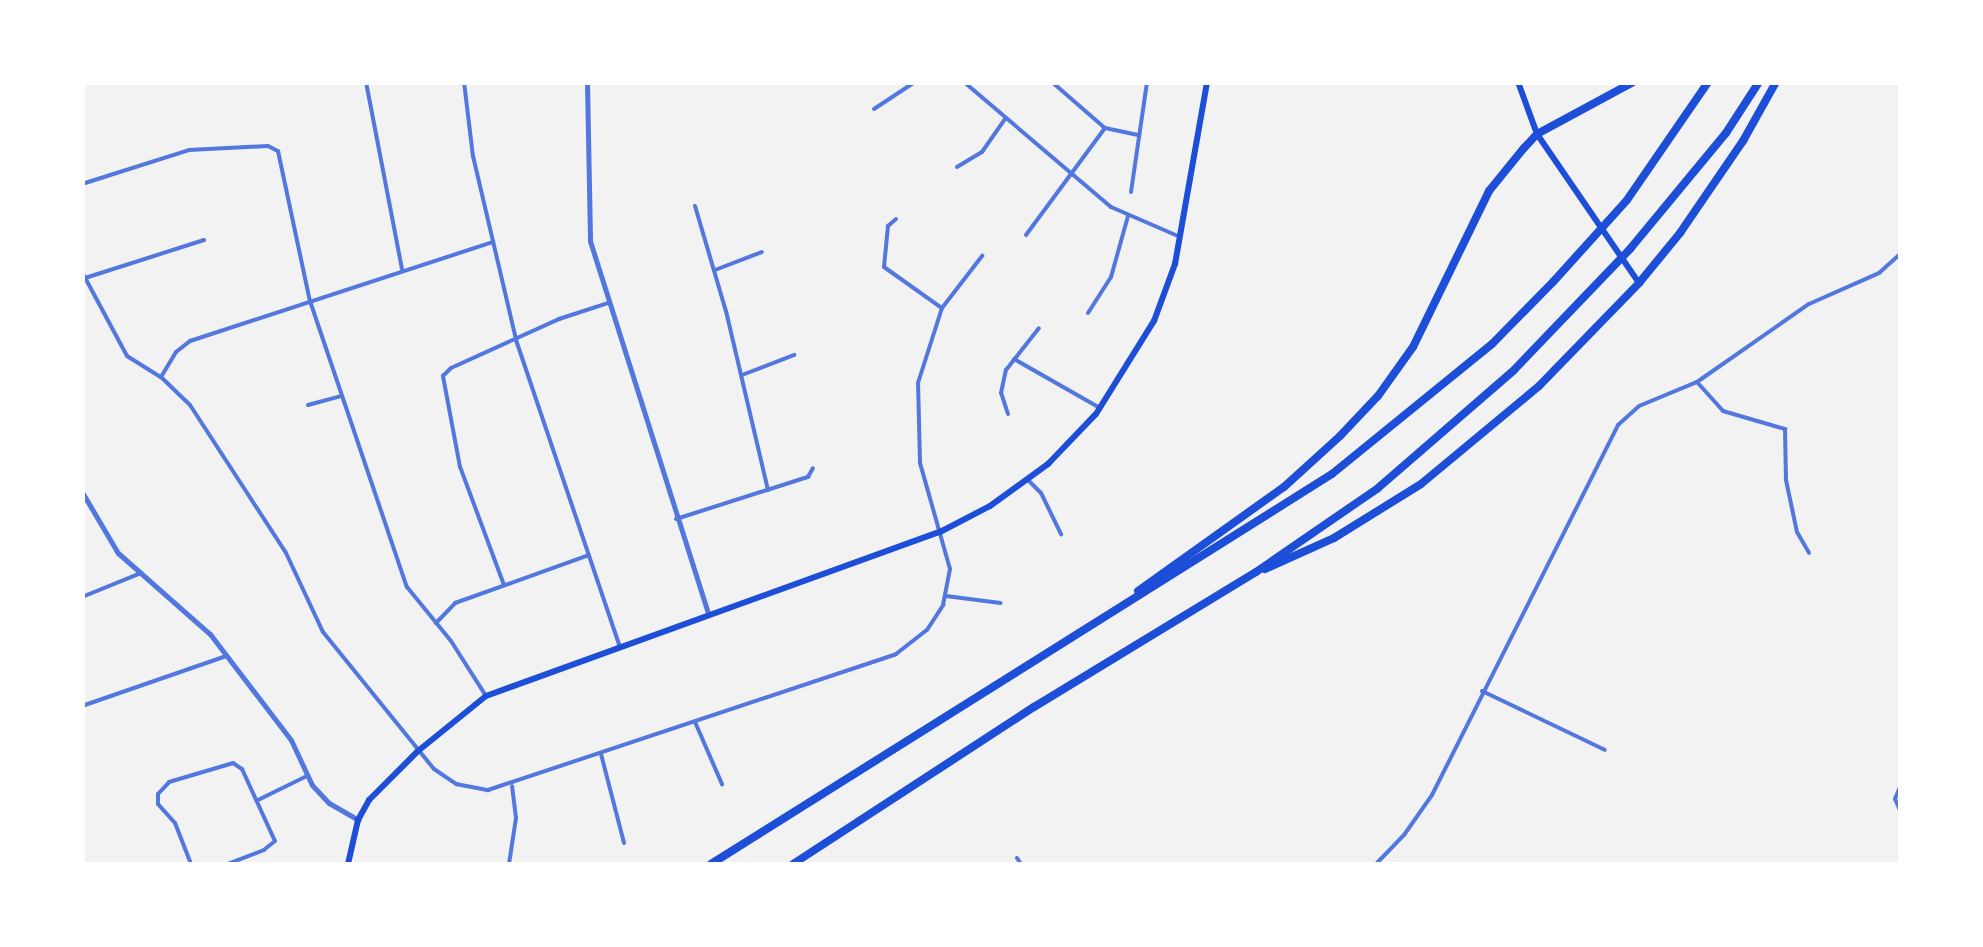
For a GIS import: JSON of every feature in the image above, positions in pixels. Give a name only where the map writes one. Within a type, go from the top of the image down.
[{"type":"highway","points":[[1086,630],[1284,487],[1378,396],[1413,347],[1490,190],[1538,134],[1633,82]]},
{"type":"highway","points":[[712,864],[1332,474],[1492,344],[1627,200],[1708,82]]},
{"type":"highway","points":[[793,864],[1034,707],[1256,572],[1378,488],[1514,370],[1630,249],[1726,133],[1759,82]]},
{"type":"highway","points":[[1256,572],[1334,538],[1448,464],[1539,386],[1639,283],[1734,156],[1776,82]]},
{"type":"main road","points":[[348,864],[358,820],[369,800],[418,751],[486,696],[940,532],[1028,480],[1100,408],[1154,321],[1180,237],[1208,82]]},
{"type":"main road","points":[[1518,82],[1538,134],[1639,283]]},
{"type":"street","points":[[366,82],[402,270]]},
{"type":"street","points":[[464,82],[473,156],[516,340],[619,646]]},
{"type":"street","points":[[587,82],[587,221],[708,614]]},
{"type":"street","points":[[874,110],[915,82]]},
{"type":"street","points":[[964,82],[1069,174],[1128,216],[1180,237]]},
{"type":"street","points":[[1052,82],[1105,128],[1139,134]]},
{"type":"street","points":[[1131,192],[1148,82]]},
{"type":"street","points":[[957,168],[982,152],[1006,119]]},
{"type":"street","points":[[1026,236],[1105,128]]},
{"type":"street","points":[[82,184],[179,152],[268,146],[283,158],[310,301],[407,588],[486,696]]},
{"type":"street","points":[[695,206],[742,374],[750,428],[768,490]]},
{"type":"street","points":[[1088,313],[1111,277],[1128,216]]},
{"type":"street","points":[[896,219],[888,226],[884,267],[942,308]]},
{"type":"street","points":[[204,240],[84,275],[127,356],[161,376],[190,405],[286,553],[323,632],[440,775],[464,787],[488,790],[512,786],[896,654],[928,630],[946,596],[950,560],[920,463],[916,424],[920,372],[942,308],[982,256]]},
{"type":"street","points":[[161,376],[176,352],[190,341],[494,242]]},
{"type":"street","points":[[714,270],[762,252]]},
{"type":"street","points":[[1376,864],[1422,811],[1618,424],[1640,406],[1697,382],[1809,304],[1879,274],[1900,254]]},
{"type":"street","points":[[504,585],[460,467],[443,376],[451,368],[558,319],[610,302]]},
{"type":"street","points":[[1008,414],[1001,393],[1014,359],[1039,328]]},
{"type":"street","points":[[742,374],[794,355]]},
{"type":"street","points":[[1014,359],[1100,408]]},
{"type":"street","points":[[1697,382],[1723,411],[1785,429],[1786,480],[1797,532],[1809,553]]},
{"type":"street","points":[[308,405],[343,395]]},
{"type":"street","points":[[676,519],[808,477],[814,468]]},
{"type":"street","points":[[1028,480],[1050,508],[1061,534]]},
{"type":"street","points":[[82,492],[109,543],[202,624],[290,740],[308,776],[329,803],[358,820]]},
{"type":"street","points":[[436,623],[456,603],[590,555]]},
{"type":"street","points":[[82,597],[141,573]]},
{"type":"street","points":[[946,596],[1001,603]]},
{"type":"street","points":[[82,706],[226,656]]},
{"type":"street","points":[[1482,691],[1605,750]]},
{"type":"street","points":[[695,722],[722,784]]},
{"type":"street","points":[[601,754],[624,843]]},
{"type":"street","points":[[191,864],[175,823],[158,804],[161,788],[233,762],[242,769],[275,841],[264,850],[227,864]]},
{"type":"street","points":[[258,800],[308,776]]},
{"type":"street","points":[[509,864],[516,818],[512,786]]},
{"type":"street","points":[[1900,787],[1895,799],[1900,810]]},
{"type":"street","points":[[1017,858],[1021,864]]}]
